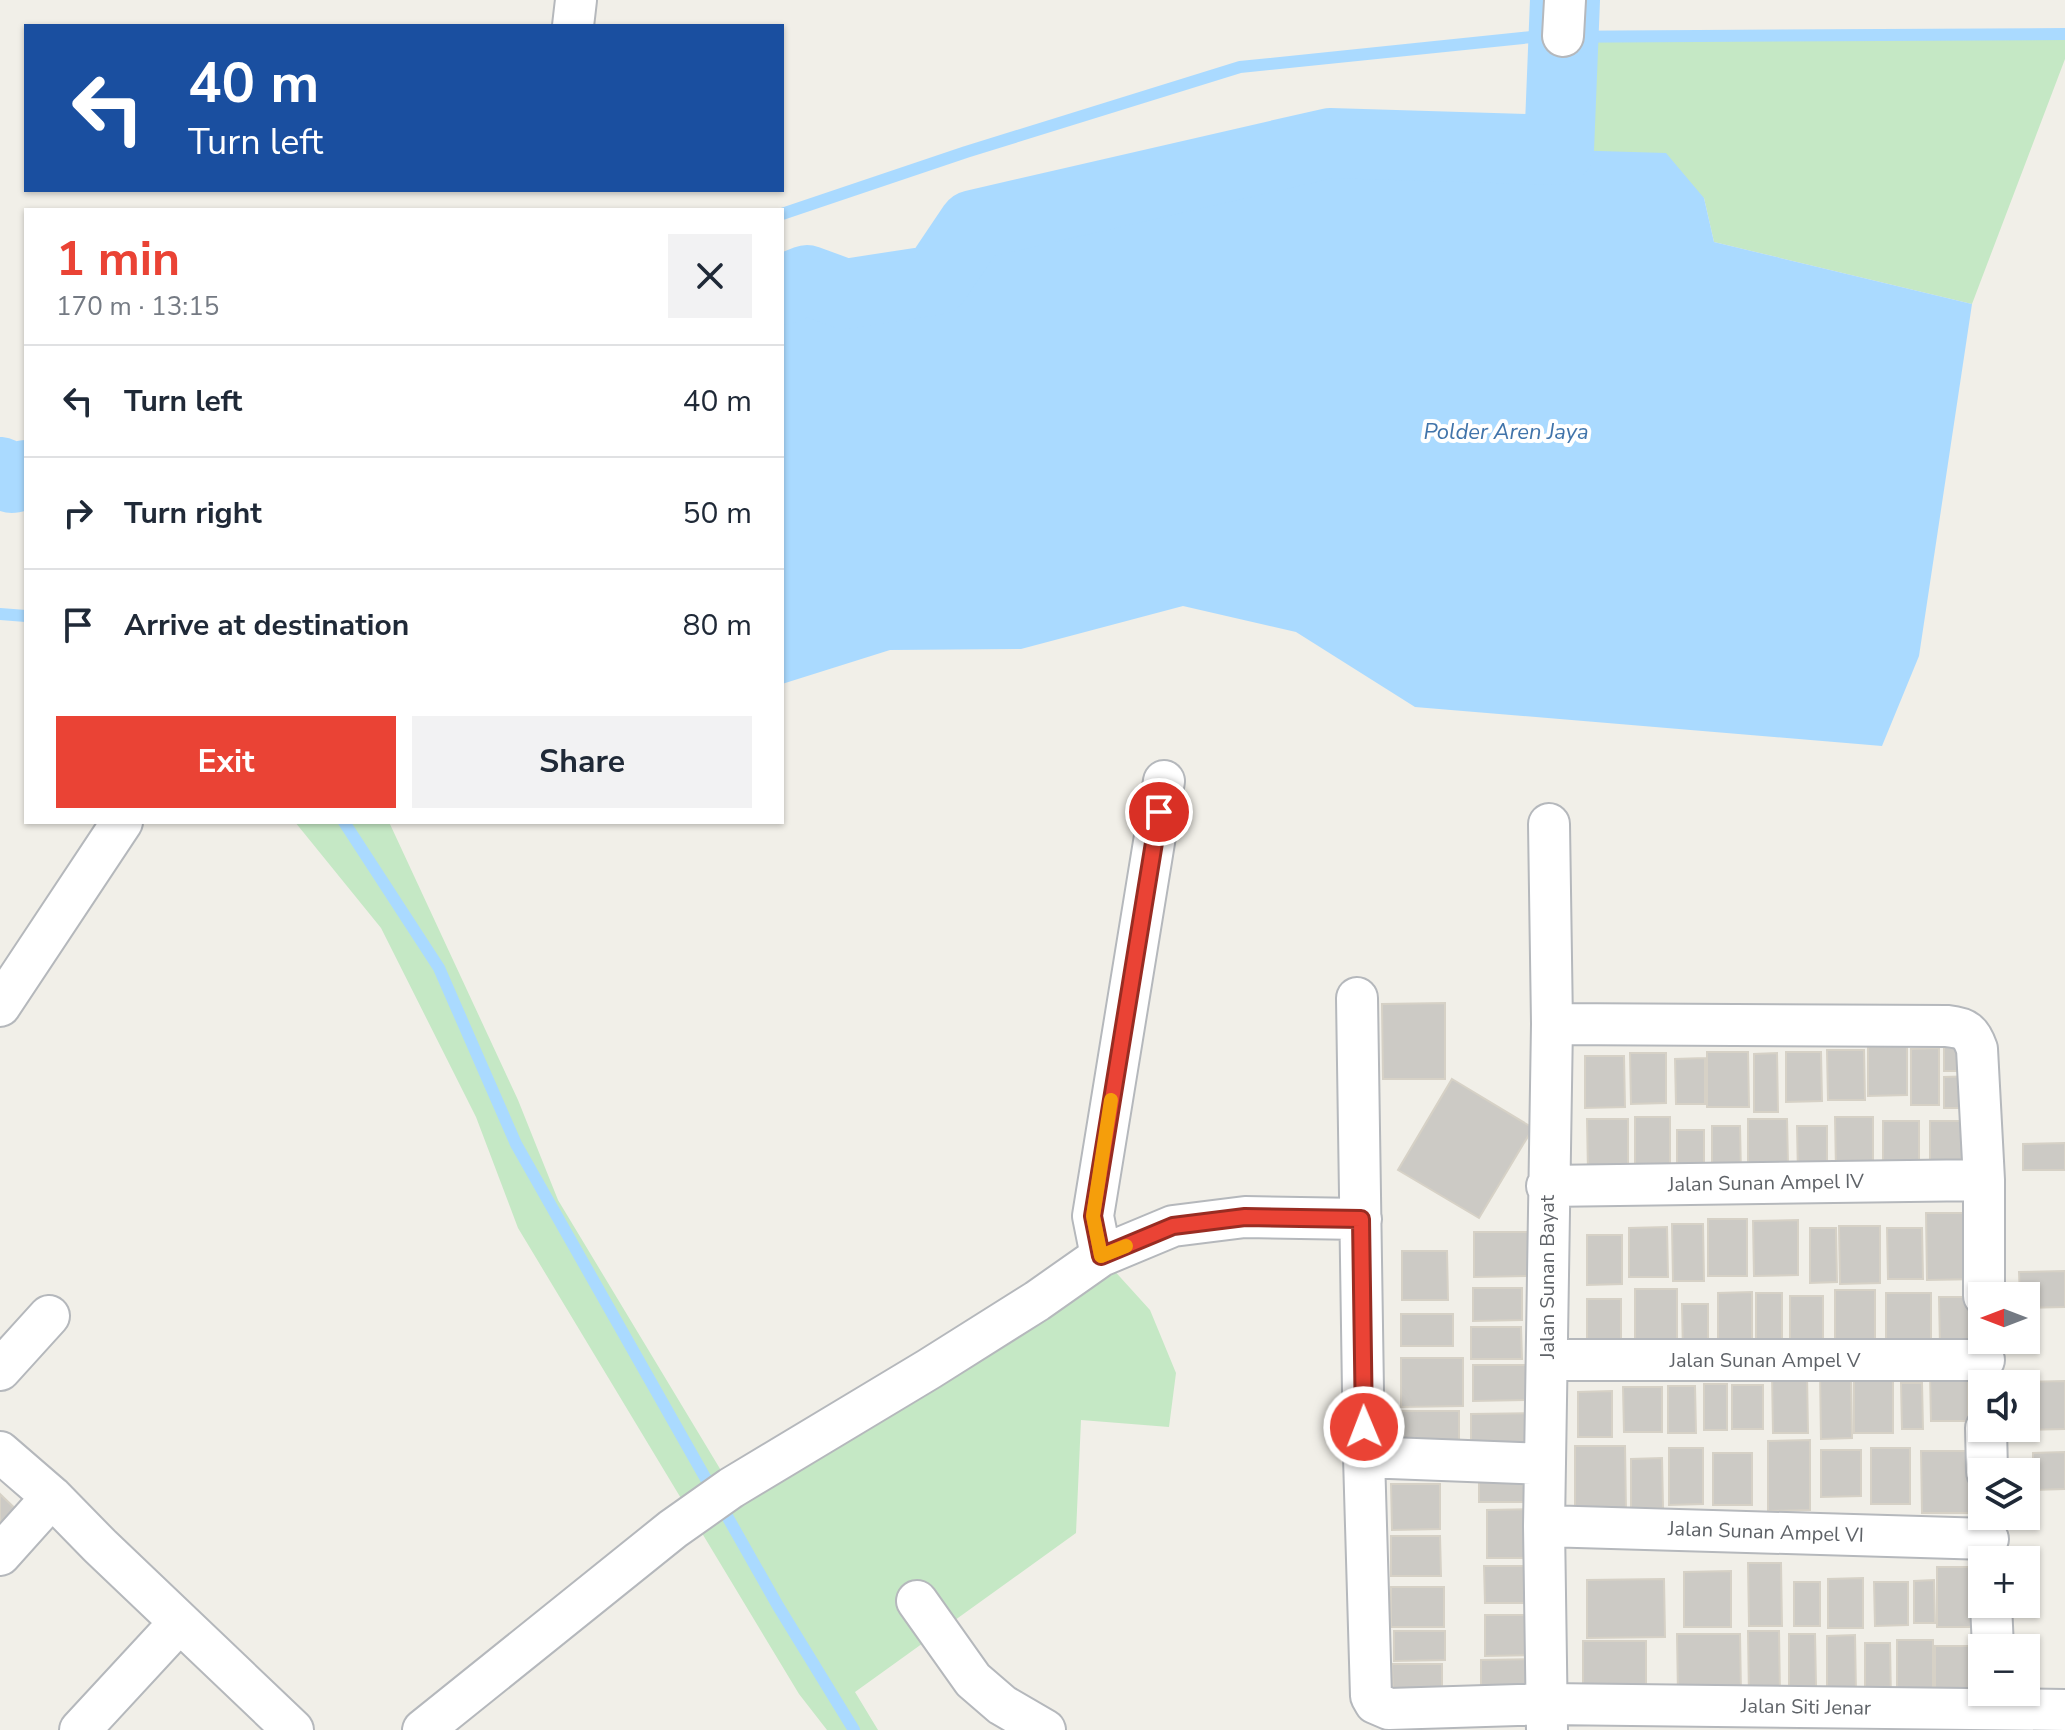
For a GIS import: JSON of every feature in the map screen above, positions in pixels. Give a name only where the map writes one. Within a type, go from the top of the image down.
[{"type":"street","points":[[573,24],[576,0]]},
{"type":"street","points":[[1101,1256],[1093,1216],[1164,781]]},
{"type":"street","points":[[0,1006],[121,824]]},
{"type":"street","name":"Jalan Sunan Bayat","points":[[1547,1717],[1544,1526],[1547,1186],[1552,1024],[1549,824]]},
{"type":"street","points":[[1357,998],[1364,1457],[1545,1464]]},
{"type":"street","points":[[1552,1024],[1962,1028],[1972,1034],[1977,1049],[1984,1180],[1984,1282]]},
{"type":"street","name":"Jalan Sunan Ampel IV","points":[[1547,1186],[1984,1180]]},
{"type":"street","points":[[423,1730],[673,1529],[731,1488],[929,1369],[1037,1301],[1101,1256],[1173,1226],[1245,1217],[1361,1219]]},
{"type":"street","points":[[0,1370],[49,1316]]},
{"type":"street","name":"Jalan Sunan Ampel V","points":[[1547,1360],[1985,1361]]},
{"type":"street","points":[[0,1452],[52,1497],[293,1730]]},
{"type":"street","name":"Jalan Siti Jenar","points":[[1364,1457],[1371,1696],[1375,1703],[1389,1709],[1547,1717],[1968,1702]]},
{"type":"street","points":[[0,1555],[52,1497]]},
{"type":"street","name":"Jalan Sunan Ampel VI","points":[[1544,1526],[1988,1538]]},
{"type":"street","points":[[917,1601],[973,1680],[1002,1705],[1045,1730]]},
{"type":"street","points":[[80,1730],[179,1623]]},
{"type":"street","name":"Jalan Siti Jenar","points":[[2034,1706],[2065,1710]]},
{"type":"green space","points":[[2065,34],[2065,59],[1972,304],[1714,242],[1704,198],[1559,150],[1563,36]]},
{"type":"green space","points":[[297,824],[390,824],[518,1100],[558,1200],[731,1487],[1101,1256],[1150,1310],[1176,1373],[1169,1427],[1081,1420],[1076,1533],[855,1692],[878,1730],[827,1730],[799,1694],[518,1228],[476,1117],[381,928]]},
{"type":"water","name":"Polder Aren Jaya","points":[[1330,143],[1666,153],[1704,198],[1714,242],[1972,304],[1919,656],[1882,746],[1415,707],[1296,632],[1183,606],[1021,649],[890,650],[784,683],[784,289],[807,280],[845,294],[936,280],[973,225]]},
{"type":"building","points":[[1445,1003],[1445,1079],[1383,1079],[1382,1004]]},
{"type":"building","points":[[1944,1038],[1972,1038],[1972,1071],[1944,1071]]},
{"type":"building","points":[[1907,1046],[1907,1095],[1868,1096],[1868,1047]]},
{"type":"building","points":[[1939,1048],[1939,1105],[1911,1105],[1911,1049]]},
{"type":"building","points":[[1827,1050],[1864,1050],[1865,1100],[1828,1100]]},
{"type":"building","points":[[1707,1052],[1748,1052],[1749,1107],[1707,1107]]},
{"type":"building","points":[[1786,1052],[1821,1052],[1822,1101],[1786,1102]]},
{"type":"building","points":[[1630,1053],[1666,1053],[1666,1103],[1631,1104]]},
{"type":"building","points":[[1777,1053],[1778,1112],[1754,1112],[1754,1054]]},
{"type":"building","points":[[1585,1056],[1624,1056],[1625,1107],[1585,1108]]},
{"type":"building","points":[[1705,1058],[1705,1104],[1676,1104],[1675,1059]]},
{"type":"building","points":[[1976,1076],[1976,1108],[1944,1108],[1944,1077]]},
{"type":"building","points":[[1452,1079],[1533,1128],[1479,1218],[1398,1170]]},
{"type":"building","points":[[1635,1117],[1670,1117],[1670,1173],[1635,1173]]},
{"type":"building","points":[[1835,1117],[1873,1117],[1873,1170],[1836,1170]]},
{"type":"building","points":[[1587,1119],[1628,1119],[1628,1171],[1588,1172]]},
{"type":"building","points":[[1748,1119],[1787,1119],[1788,1164],[1748,1164]]},
{"type":"building","points":[[1883,1121],[1919,1121],[1919,1171],[1883,1171]]},
{"type":"building","points":[[1930,1121],[1969,1121],[1970,1168],[1930,1168]]},
{"type":"building","points":[[1712,1126],[1740,1126],[1741,1175],[1712,1175]]},
{"type":"building","points":[[1797,1126],[1827,1126],[1827,1175],[1798,1175]]},
{"type":"building","points":[[1677,1130],[1704,1130],[1704,1178],[1677,1178]]},
{"type":"building","points":[[2065,1143],[2065,1170],[2023,1170],[2023,1144]]},
{"type":"building","points":[[1926,1213],[1980,1213],[1980,1279],[1927,1280]]},
{"type":"building","points":[[1708,1219],[1747,1219],[1747,1276],[1708,1276]]},
{"type":"building","points":[[1798,1220],[1798,1275],[1754,1276],[1753,1221]]},
{"type":"building","points":[[1672,1224],[1703,1224],[1704,1281],[1673,1281]]},
{"type":"building","points":[[1839,1226],[1880,1226],[1880,1283],[1840,1284]]},
{"type":"building","points":[[1667,1227],[1668,1277],[1629,1277],[1629,1228]]},
{"type":"building","points":[[1810,1228],[1836,1228],[1837,1282],[1810,1283]]},
{"type":"building","points":[[1887,1228],[1922,1228],[1923,1279],[1888,1279]]},
{"type":"building","points":[[1474,1232],[1530,1232],[1531,1276],[1474,1277]]},
{"type":"building","points":[[1587,1235],[1622,1235],[1622,1284],[1587,1285]]},
{"type":"building","points":[[1402,1251],[1447,1251],[1448,1300],[1402,1300]]},
{"type":"building","points":[[2065,1271],[2065,1307],[2040,1308],[2040,1282],[2019,1282],[2019,1272]]},
{"type":"building","points":[[1473,1288],[1522,1288],[1522,1320],[1473,1321]]},
{"type":"building","points":[[1635,1289],[1677,1289],[1677,1359],[1635,1359]]},
{"type":"building","points":[[1835,1290],[1875,1290],[1875,1350],[1835,1350]]},
{"type":"building","points":[[1752,1292],[1752,1346],[1718,1346],[1718,1293]]},
{"type":"building","points":[[1756,1293],[1782,1293],[1782,1348],[1756,1348]]},
{"type":"building","points":[[1886,1293],[1931,1293],[1931,1351],[1886,1351]]},
{"type":"building","points":[[1790,1296],[1823,1296],[1823,1350],[1790,1350]]},
{"type":"building","points":[[1939,1297],[1968,1297],[1968,1344],[1940,1345]]},
{"type":"building","points":[[1587,1299],[1621,1299],[1621,1342],[1587,1342]]},
{"type":"building","points":[[1682,1304],[1708,1304],[1708,1354],[1683,1354]]},
{"type":"building","points":[[1401,1314],[1453,1314],[1453,1346],[1401,1346]]},
{"type":"building","points":[[1471,1327],[1521,1327],[1522,1359],[1471,1359]]},
{"type":"building","points":[[1401,1358],[1463,1358],[1463,1406],[1401,1407]]},
{"type":"building","points":[[1473,1365],[1529,1365],[1529,1400],[1473,1401]]},
{"type":"building","points":[[1820,1372],[1851,1372],[1852,1438],[1821,1439]]},
{"type":"building","points":[[1772,1374],[1807,1374],[1808,1433],[1773,1433]]},
{"type":"building","points":[[1930,1374],[1968,1374],[1968,1421],[1931,1421]]},
{"type":"building","points":[[1893,1375],[1893,1433],[1854,1433],[1854,1376]]},
{"type":"building","points":[[2065,1381],[2065,1429],[2040,1430],[2040,1382]]},
{"type":"building","points":[[1901,1383],[1922,1383],[1923,1429],[1902,1429]]},
{"type":"building","points":[[1704,1384],[1727,1384],[1727,1430],[1704,1430]]},
{"type":"building","points":[[1732,1385],[1763,1385],[1763,1429],[1732,1429]]},
{"type":"building","points":[[1668,1386],[1695,1386],[1696,1433],[1668,1433]]},
{"type":"building","points":[[1623,1387],[1662,1387],[1662,1432],[1624,1432]]},
{"type":"building","points":[[1612,1391],[1612,1437],[1578,1437],[1578,1392]]},
{"type":"building","points":[[1389,1411],[1459,1411],[1459,1452],[1389,1452]]},
{"type":"building","points":[[1535,1413],[1535,1452],[1471,1452],[1471,1414]]},
{"type":"building","points":[[1810,1440],[1810,1510],[1768,1511],[1768,1441]]},
{"type":"building","points":[[1575,1446],[1625,1446],[1626,1512],[1575,1512]]},
{"type":"building","points":[[1669,1448],[1703,1448],[1703,1504],[1669,1505]]},
{"type":"building","points":[[1871,1448],[1910,1448],[1910,1504],[1871,1504]]},
{"type":"building","points":[[1821,1450],[1861,1450],[1861,1496],[1821,1497]]},
{"type":"building","points":[[1921,1451],[1976,1451],[1976,1458],[1968,1458],[1968,1513],[1922,1513]]},
{"type":"building","points":[[2065,1452],[2065,1489],[2040,1490],[2040,1458],[2033,1458],[2033,1453]]},
{"type":"building","points":[[1713,1453],[1752,1453],[1752,1505],[1713,1505]]},
{"type":"building","points":[[1662,1458],[1663,1508],[1631,1508],[1631,1459]]},
{"type":"building","points":[[1532,1474],[1532,1502],[1479,1502],[1479,1475]]},
{"type":"building","points":[[1391,1484],[1440,1484],[1440,1529],[1392,1530]]},
{"type":"building","points":[[0,1494],[25,1518],[0,1544]]},
{"type":"building","points":[[1540,1509],[1540,1558],[1487,1558],[1487,1510]]},
{"type":"building","points":[[1391,1536],[1440,1536],[1441,1576],[1391,1576]]},
{"type":"building","points":[[1748,1563],[1781,1563],[1782,1626],[1749,1626]]},
{"type":"building","points":[[1484,1566],[1540,1566],[1540,1603],[1485,1603]]},
{"type":"building","points":[[1937,1567],[1968,1567],[1968,1618],[1985,1618],[1985,1627],[1937,1627]]},
{"type":"building","points":[[1731,1571],[1731,1627],[1684,1627],[1684,1572]]},
{"type":"building","points":[[1863,1578],[1863,1628],[1828,1628],[1828,1579]]},
{"type":"building","points":[[1664,1579],[1665,1637],[1587,1638],[1587,1580]]},
{"type":"building","points":[[1934,1580],[1935,1623],[1914,1623],[1914,1581]]},
{"type":"building","points":[[1794,1582],[1820,1582],[1820,1626],[1794,1626]]},
{"type":"building","points":[[1874,1582],[1908,1582],[1908,1625],[1875,1626]]},
{"type":"building","points":[[1391,1587],[1444,1587],[1444,1627],[1391,1627]]},
{"type":"building","points":[[1485,1615],[1540,1615],[1540,1655],[1485,1656]]},
{"type":"building","points":[[1394,1631],[1445,1631],[1445,1660],[1394,1661]]},
{"type":"building","points":[[1748,1631],[1779,1631],[1780,1696],[1749,1697]]},
{"type":"building","points":[[1677,1634],[1740,1634],[1741,1694],[1678,1695]]},
{"type":"building","points":[[1789,1634],[1815,1634],[1816,1686],[1789,1686]]},
{"type":"building","points":[[1855,1635],[1856,1694],[1827,1695],[1827,1636]]},
{"type":"building","points":[[1897,1640],[1933,1640],[1933,1697],[1897,1697]]},
{"type":"building","points":[[1583,1641],[1646,1641],[1646,1691],[1583,1691]]},
{"type":"building","points":[[1865,1643],[1890,1643],[1891,1702],[1865,1702]]},
{"type":"building","points":[[1935,1646],[1968,1646],[1968,1703],[1935,1703]]},
{"type":"building","points":[[1539,1659],[1539,1701],[1481,1702],[1481,1660]]},
{"type":"building","points":[[1392,1664],[1442,1664],[1442,1697],[1393,1697]]},
{"type":"waterway","points":[[784,289],[807,280],[845,294],[936,280],[973,225],[1330,143],[1559,150],[1565,0]]},
{"type":"waterway","points":[[784,213],[966,152],[1240,67],[1532,37],[2065,34]]},
{"type":"waterway","points":[[0,472],[12,478],[24,475]]},
{"type":"waterway","points":[[0,472],[12,478],[24,475]]},
{"type":"waterway","points":[[0,614],[24,616]]},
{"type":"waterway","points":[[345,824],[439,968],[516,1144],[778,1606],[854,1730]]},
{"type":"slow traffic","points":[[1111,1100],[1093,1216],[1101,1256],[1126,1246]]},
{"type":"route","points":[[1159,812],[1093,1216],[1101,1256],[1173,1226],[1245,1217],[1361,1219],[1364,1427]]}]
